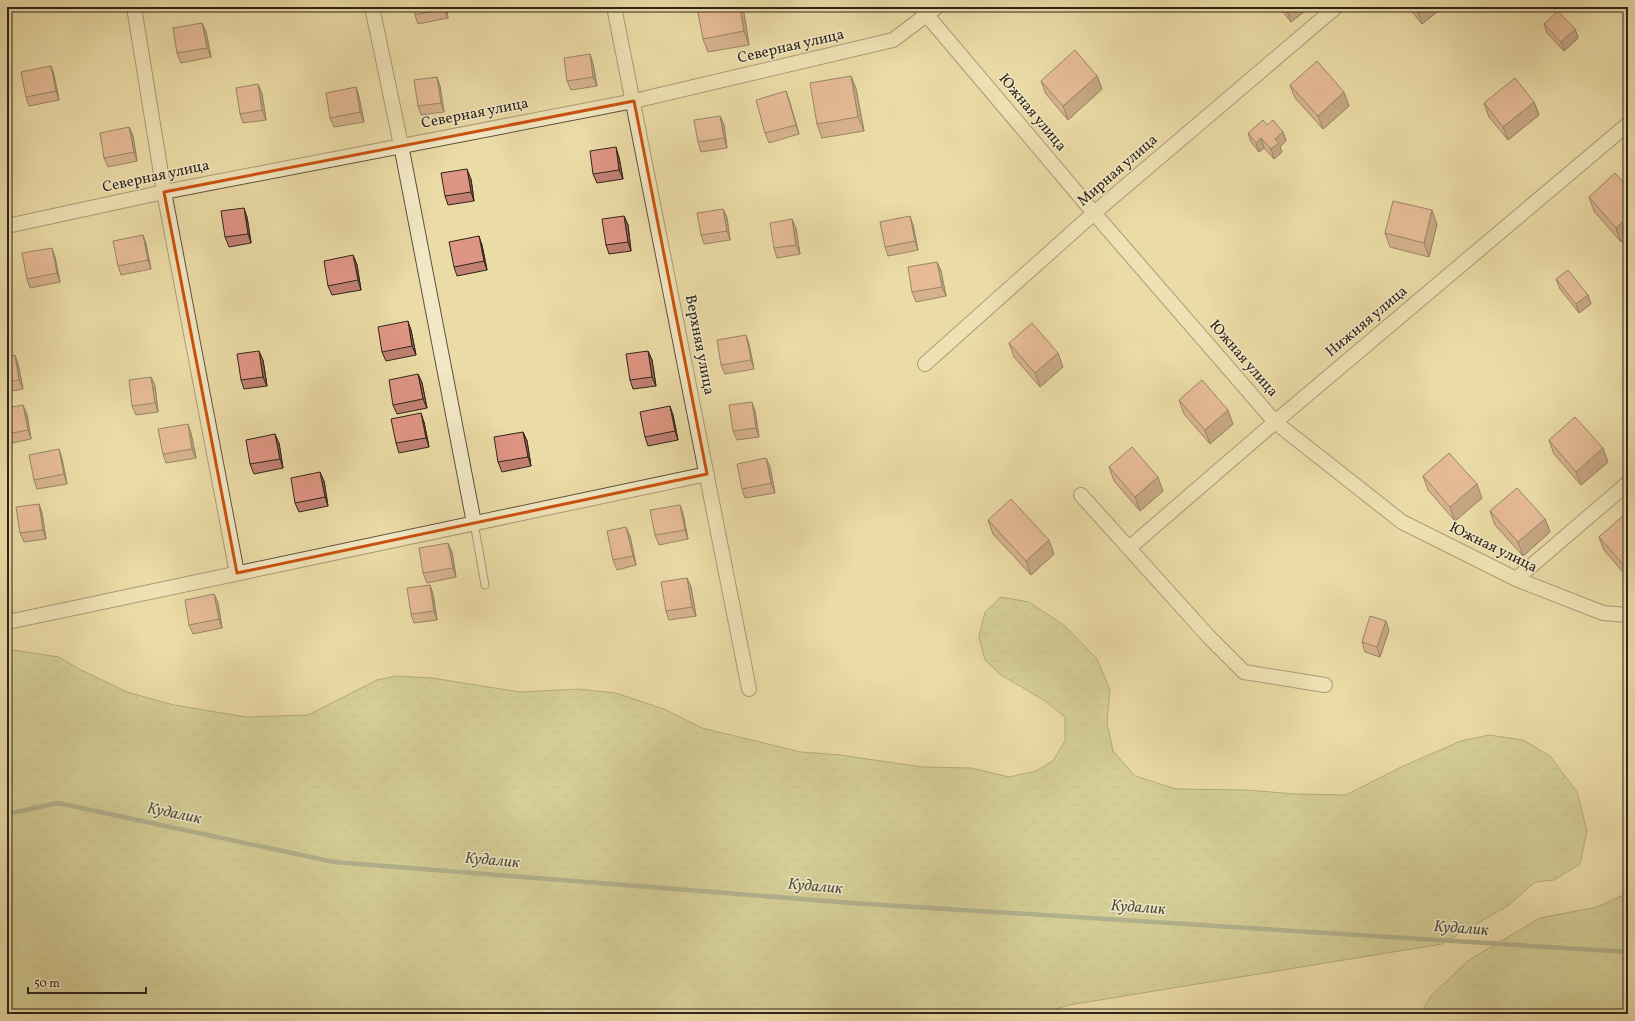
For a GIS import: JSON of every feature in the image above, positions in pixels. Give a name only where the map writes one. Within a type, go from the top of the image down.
[{"type":"street","points":[[134,7],[164,192],[237,572]]},
{"type":"street","points":[[372,7],[401,145],[474,523]]},
{"type":"street","name":"Верхняя улица","points":[[614,7],[634,101],[749,689]]},
{"type":"street","name":"Мирная улица","points":[[925,364],[1094,213],[1336,7]]},
{"type":"street","name":"Северная улица","points":[[7,226],[164,192],[634,101],[893,40],[928,10]]},
{"type":"street","name":"Южная улица","points":[[928,10],[1094,213],[1275,422],[1402,522],[1516,579],[1603,613],[1628,615]]},
{"type":"street","name":"Нижняя улица","points":[[1129,548],[1275,422],[1628,124]]},
{"type":"street","points":[[7,617],[8,622],[237,572],[707,474]]},
{"type":"street","points":[[1516,579],[1628,483]]},
{"type":"street","points":[[1081,495],[1209,637],[1244,672],[1325,685]]},
{"type":"lane","points":[[474,523],[485,585]]},
{"type":"highlighted area","points":[[634,101],[707,474],[237,573],[164,192]]},
{"type":"green space","points":[[1001,597],[1029,602],[1065,626],[1097,659],[1110,690],[1107,723],[1113,751],[1135,776],[1176,789],[1247,790],[1295,794],[1346,795],[1401,767],[1461,741],[1489,735],[1523,740],[1550,756],[1577,792],[1587,831],[1580,864],[1554,880],[1535,882],[1509,905],[1442,944],[1069,1005],[1038,1014],[7,1014],[7,649],[59,657],[79,669],[127,692],[174,705],[246,717],[308,715],[377,680],[396,676],[432,678],[520,692],[578,689],[616,693],[664,709],[702,728],[801,752],[840,755],[922,767],[971,768],[1009,777],[1036,771],[1053,761],[1065,741],[1065,717],[1045,701],[1001,675],[985,660],[979,637],[985,612]]},
{"type":"green space","points":[[1628,893],[1628,1014],[1420,1014],[1430,997],[1469,960],[1540,918],[1597,907]]},
{"type":"building","points":[[413,7],[444,7],[444,9],[415,15]]},
{"type":"building","points":[[697,7],[740,7],[744,31],[703,39]]},
{"type":"building","points":[[1414,7],[1421,7],[1417,10]]},
{"type":"building","points":[[1558,11],[1575,29],[1561,42],[1544,24]]},
{"type":"building","points":[[202,23],[207,48],[177,53],[173,28]]},
{"type":"building","points":[[1075,50],[1097,76],[1063,106],[1041,81]]},
{"type":"building","points":[[590,54],[593,77],[567,81],[564,58]]},
{"type":"building","points":[[1317,61],[1344,92],[1318,116],[1290,85]]},
{"type":"building","points":[[51,66],[56,91],[26,97],[21,72]]},
{"type":"building","points":[[851,76],[858,117],[817,124],[810,83]]},
{"type":"building","points":[[437,77],[441,103],[418,106],[414,80]]},
{"type":"building","points":[[1515,78],[1534,102],[1503,127],[1484,103]]},
{"type":"building","points":[[258,84],[262,110],[240,114],[236,88]]},
{"type":"building","points":[[356,87],[360,112],[330,118],[326,93]]},
{"type":"building","points":[[786,91],[796,125],[765,133],[756,100]]},
{"type":"building","points":[[720,116],[724,138],[698,142],[694,120]]},
{"type":"building","points":[[1263,120],[1267,125],[1273,120],[1283,132],[1275,139],[1279,143],[1271,149],[1261,138],[1256,143],[1248,133]]},
{"type":"building","points":[[129,127],[134,152],[104,158],[100,133]]},
{"type":"building","points":[[616,147],[619,170],[593,174],[590,151]]},
{"type":"building","points":[[1628,156],[1628,166],[1623,160]]},
{"type":"building","points":[[467,169],[471,192],[445,196],[441,173]]},
{"type":"building","points":[[1615,173],[1628,188],[1628,217],[1616,228],[1589,197]]},
{"type":"building","points":[[1393,201],[1432,210],[1424,243],[1385,233]]},
{"type":"building","points":[[244,208],[248,234],[225,237],[221,211]]},
{"type":"building","points":[[723,209],[727,231],[701,235],[697,213]]},
{"type":"building","points":[[624,216],[628,242],[606,245],[602,219]]},
{"type":"building","points":[[910,216],[915,241],[885,247],[880,222]]},
{"type":"building","points":[[792,219],[796,245],[774,248],[770,223]]},
{"type":"building","points":[[143,235],[148,260],[118,266],[113,241]]},
{"type":"building","points":[[479,236],[484,261],[454,267],[449,242]]},
{"type":"building","points":[[52,248],[57,273],[27,279],[22,253]]},
{"type":"building","points":[[353,255],[358,280],[328,286],[324,261]]},
{"type":"building","points":[[937,262],[942,287],[912,292],[908,267]]},
{"type":"building","points":[[1568,270],[1588,295],[1576,304],[1556,279]]},
{"type":"building","points":[[408,321],[412,346],[382,352],[378,327]]},
{"type":"building","points":[[1032,323],[1058,353],[1035,373],[1009,343]]},
{"type":"building","points":[[746,335],[751,360],[721,365],[717,340]]},
{"type":"building","points":[[259,351],[263,377],[241,380],[237,354]]},
{"type":"building","points":[[648,351],[652,377],[630,380],[626,354]]},
{"type":"building","points":[[15,355],[19,380],[7,382],[7,356]]},
{"type":"building","points":[[418,374],[423,399],[393,405],[389,380]]},
{"type":"building","points":[[151,377],[155,403],[132,406],[129,380]]},
{"type":"building","points":[[1202,380],[1228,410],[1205,430],[1179,400]]},
{"type":"building","points":[[752,402],[756,428],[733,431],[729,405]]},
{"type":"building","points":[[23,405],[28,430],[7,434],[7,408]]},
{"type":"building","points":[[670,406],[675,431],[645,437],[640,412]]},
{"type":"building","points":[[421,413],[426,438],[396,443],[391,419]]},
{"type":"building","points":[[1575,417],[1603,448],[1576,472],[1549,440]]},
{"type":"building","points":[[188,424],[192,449],[163,454],[158,429]]},
{"type":"building","points":[[523,432],[528,457],[498,462],[494,437]]},
{"type":"building","points":[[275,434],[280,459],[250,464],[246,440]]},
{"type":"building","points":[[1132,447],[1158,477],[1135,497],[1109,467]]},
{"type":"building","points":[[59,449],[64,474],[34,480],[29,455]]},
{"type":"building","points":[[1449,453],[1477,484],[1450,507],[1423,476]]},
{"type":"building","points":[[766,458],[771,483],[742,489],[737,464]]},
{"type":"building","points":[[320,472],[325,497],[295,503],[291,478]]},
{"type":"building","points":[[1517,488],[1545,519],[1518,542],[1490,511]]},
{"type":"building","points":[[1011,499],[1049,540],[1026,561],[988,520]]},
{"type":"building","points":[[39,504],[43,530],[20,533],[16,507]]},
{"type":"building","points":[[680,505],[685,530],[655,535],[650,510]]},
{"type":"building","points":[[1626,513],[1628,516],[1628,567],[1626,568],[1599,537]]},
{"type":"building","points":[[626,527],[633,556],[613,560],[607,531]]},
{"type":"building","points":[[448,543],[453,568],[423,573],[419,548]]},
{"type":"building","points":[[687,578],[692,607],[666,611],[661,582]]},
{"type":"building","points":[[430,585],[434,611],[411,614],[407,588]]},
{"type":"building","points":[[214,594],[219,619],[189,625],[185,600]]},
{"type":"building","points":[[1370,616],[1386,621],[1377,647],[1362,642]]},
{"type":"waterway","name":"Кудалик","points":[[7,814],[58,803],[334,862],[852,903],[1628,952]]}]
